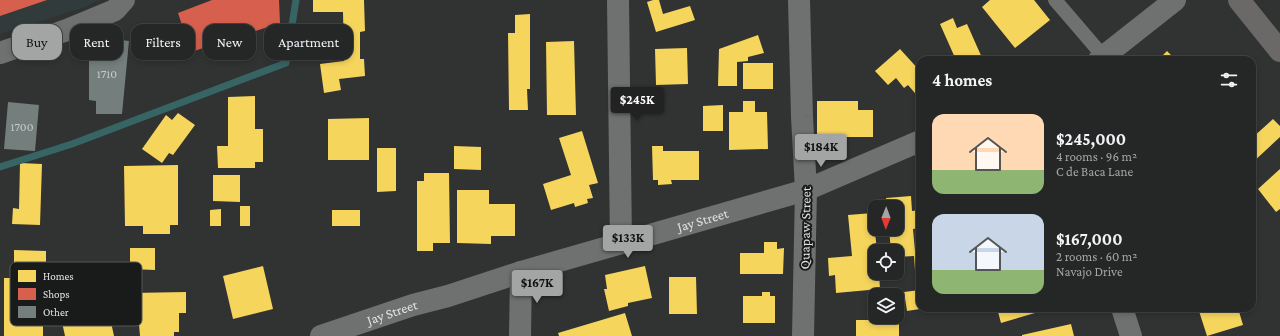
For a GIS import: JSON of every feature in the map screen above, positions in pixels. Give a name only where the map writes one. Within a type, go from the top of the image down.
[{"type":"street","points":[[0,53],[67,30],[115,10],[124,0]]},
{"type":"street","points":[[618,0],[621,243]]},
{"type":"street","name":"Quapaw Street","points":[[799,0],[802,117],[806,190],[803,336]]},
{"type":"street","points":[[1106,56],[1175,0]]},
{"type":"street","points":[[1239,0],[1280,51]]},
{"type":"street","name":"Jay Street","points":[[321,336],[413,305],[448,296],[521,272],[806,190],[916,143]]},
{"type":"street","points":[[520,336],[521,272]]},
{"type":"street","points":[[1123,312],[1132,336]]},
{"type":"lane","points":[[1055,0],[1100,56]]},
{"type":"shaded area","points":[[0,0],[99,0],[85,7],[31,24],[12,24],[12,30],[0,34]]},
{"type":"building: Homes","points":[[313,0],[364,0],[365,31],[360,32],[360,59],[364,59],[365,76],[339,79],[341,90],[324,93],[320,64],[353,60],[353,24],[343,24],[343,12],[313,12]]},
{"type":"building: Homes","points":[[659,0],[663,14],[690,6],[695,20],[656,32],[647,2]]},
{"type":"building: Homes","points":[[990,0],[1034,0],[1050,20],[1015,48],[982,7]]},
{"type":"building: Homes","points":[[530,14],[530,89],[527,89],[528,110],[509,110],[508,33],[515,33],[515,15]]},
{"type":"building: Homes","points":[[953,18],[957,28],[967,24],[981,56],[954,56],[940,24]]},
{"type":"building: Homes","points":[[758,35],[764,53],[748,57],[748,61],[737,62],[737,86],[718,86],[719,49]]},
{"type":"building: Homes","points":[[574,41],[576,115],[547,115],[546,42]]},
{"type":"building: Homes","points":[[687,48],[688,84],[656,85],[655,49]]},
{"type":"building: Homes","points":[[900,49],[916,67],[916,94],[908,85],[904,88],[896,78],[888,85],[875,71]]},
{"type":"building: Homes","points":[[1167,51],[1172,56],[1162,56]]},
{"type":"building: Homes","points":[[743,63],[773,63],[773,89],[743,89]]},
{"type":"building: Homes","points":[[255,96],[255,129],[263,129],[263,162],[255,162],[255,168],[218,168],[217,146],[228,146],[228,97]]},
{"type":"building: Homes","points":[[743,101],[755,101],[755,112],[767,112],[768,149],[729,150],[729,112],[743,112]]},
{"type":"building: Homes","points":[[817,101],[858,101],[858,110],[873,110],[873,137],[817,137]]},
{"type":"building: Homes","points":[[723,105],[723,131],[703,131],[703,106]]},
{"type":"building: Homes","points":[[178,113],[195,125],[173,155],[169,153],[162,163],[142,149],[166,115],[172,120]]},
{"type":"building: Homes","points":[[369,118],[369,160],[328,160],[328,119]]},
{"type":"building: Homes","points":[[1273,119],[1280,126],[1280,137],[1256,159],[1256,134]]},
{"type":"building: Homes","points":[[582,131],[598,183],[589,185],[593,198],[587,199],[588,203],[575,207],[574,203],[551,210],[543,184],[571,175],[559,138]]},
{"type":"building: Homes","points":[[454,146],[481,147],[481,170],[454,169]]},
{"type":"building: Homes","points":[[652,146],[663,146],[663,151],[699,151],[699,180],[671,180],[672,184],[658,185],[658,180],[653,180]]},
{"type":"building: Homes","points":[[377,148],[396,148],[396,191],[377,192]]},
{"type":"building: Homes","points":[[20,163],[42,164],[40,225],[12,224],[13,208],[19,209]]},
{"type":"building: Homes","points":[[178,165],[178,225],[170,225],[170,234],[143,234],[143,226],[125,226],[124,166]]},
{"type":"building: Homes","points":[[1280,169],[1280,209],[1276,212],[1258,189]]},
{"type":"building: Homes","points":[[424,173],[449,173],[450,243],[433,243],[433,251],[417,251],[417,181],[424,181]]},
{"type":"building: Homes","points":[[213,175],[240,175],[240,202],[213,201]]},
{"type":"building: Homes","points":[[457,190],[489,190],[489,204],[515,204],[515,236],[491,236],[491,244],[457,243]]},
{"type":"building: Homes","points":[[911,196],[912,211],[916,210],[916,229],[913,229],[916,251],[916,284],[914,256],[904,257],[904,244],[890,244],[890,236],[904,236],[904,200],[886,200],[886,198]]},
{"type":"building: Homes","points":[[240,206],[250,206],[250,226],[240,226]]},
{"type":"building: Homes","points":[[221,209],[221,226],[210,226],[210,210]]},
{"type":"building: Homes","points":[[332,210],[360,210],[360,226],[332,226]]},
{"type":"building: Homes","points":[[868,213],[868,236],[875,236],[876,244],[868,244],[868,280],[879,280],[880,288],[868,288],[868,290],[836,293],[835,275],[829,276],[828,258],[852,256],[848,215]]},
{"type":"building: Homes","points":[[764,242],[777,242],[777,249],[784,248],[783,274],[740,274],[740,253],[764,253]]},
{"type":"building: Homes","points":[[130,248],[155,248],[155,270],[142,269],[142,262],[130,262]]},
{"type":"building: Homes","points":[[14,250],[46,251],[46,262],[14,262]]},
{"type":"building: Homes","points":[[263,266],[273,309],[233,319],[223,276]]},
{"type":"building: Homes","points":[[645,266],[652,298],[628,303],[628,306],[609,311],[604,289],[607,289],[605,275]]},
{"type":"building: Homes","points":[[669,277],[696,277],[697,314],[669,314]]},
{"type":"building: Homes","points":[[4,278],[10,278],[10,326],[43,326],[43,336],[4,336]]},
{"type":"building: Homes","points":[[916,290],[916,310],[907,311],[904,292]]},
{"type":"building: Homes","points":[[186,292],[186,313],[179,313],[179,332],[174,332],[174,336],[140,336],[139,326],[142,326],[142,293]]},
{"type":"building: Homes","points":[[762,292],[770,292],[770,296],[775,296],[775,323],[743,323],[743,296],[762,296]]},
{"type":"building: Homes","points":[[998,312],[1038,312],[1001,323]]},
{"type":"building: Homes","points":[[1199,312],[1239,312],[1243,325],[1207,336]]},
{"type":"building: Homes","points":[[625,313],[632,336],[559,336],[558,333]]},
{"type":"building: Homes","points":[[856,320],[868,320],[868,324],[899,324],[899,336],[856,336]]},
{"type":"building: Homes","points":[[1071,324],[1074,336],[1022,336],[1022,335]]},
{"type":"building: Homes","points":[[63,326],[112,326],[114,336],[65,336]]},
{"type":"building: Shops","points":[[0,0],[47,0],[0,16]]},
{"type":"building: Shops","points":[[212,0],[279,0],[280,23],[264,24],[264,28],[256,31],[256,24],[203,24],[203,48],[195,51],[195,24],[182,24],[178,13]]},
{"type":"building: Other","points":[[123,40],[129,41],[122,114],[96,114],[96,101],[89,100],[89,60],[123,60]]},
{"type":"building: Other","points":[[8,102],[39,105],[35,151],[4,149]]},
{"type":"waterway","points":[[0,167],[72,144],[286,63],[296,0]]}]
